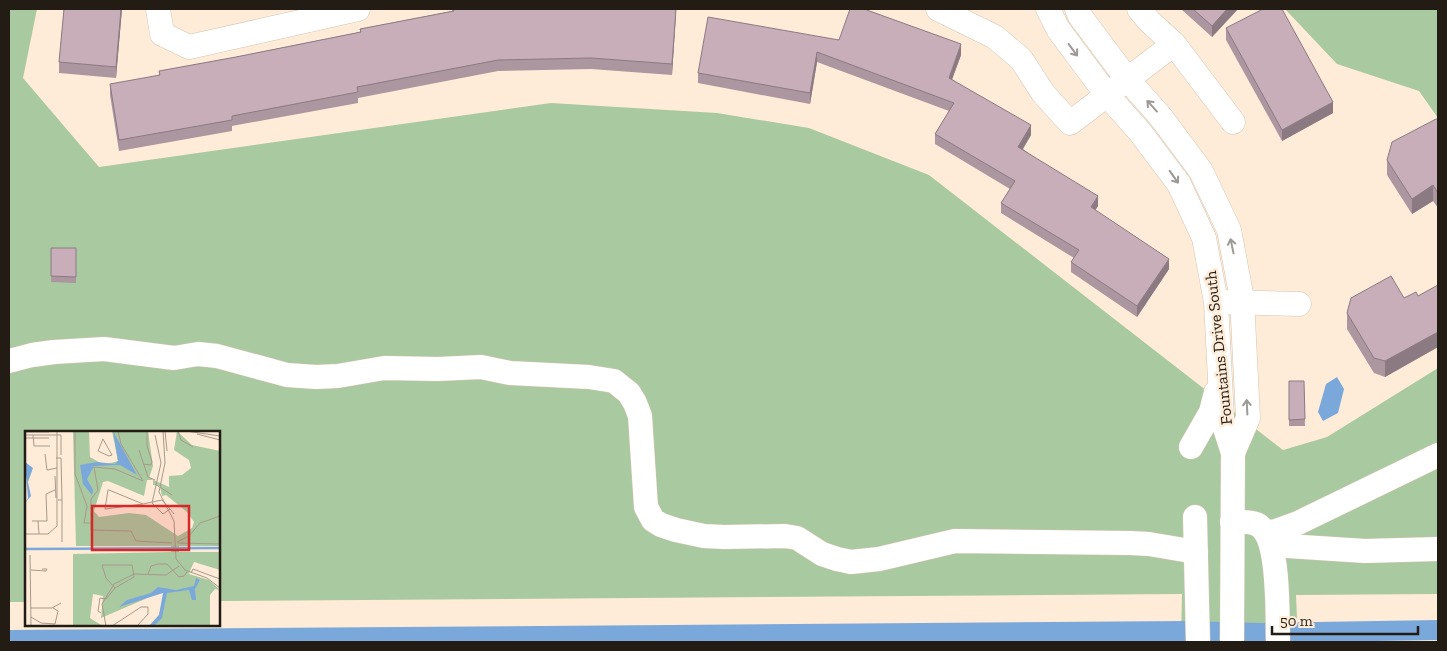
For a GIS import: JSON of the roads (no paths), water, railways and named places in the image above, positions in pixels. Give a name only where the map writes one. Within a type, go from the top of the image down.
[{"type":"street","points":[[158,9],[162,34],[189,47],[358,9]]},
{"type":"street","points":[[938,9],[995,37],[1021,59],[1043,92],[1070,123],[1174,44]]},
{"type":"street","name":"Fountains Drive South","points":[[1048,9],[1058,29],[1107,95],[1140,132],[1179,184],[1204,238],[1216,302],[1222,419],[1233,453],[1232,642]]},
{"type":"street","name":"Fountains Drive South","points":[[1077,9],[1127,79],[1160,116],[1201,171],[1229,230],[1242,302],[1248,418],[1233,453]]},
{"type":"street","points":[[1140,9],[1150,22],[1174,44],[1233,122]]},
{"type":"street","points":[[1216,302],[1299,304]]},
{"type":"street","points":[[9,361],[54,352],[104,349],[174,358],[198,354],[217,356],[287,375],[316,377],[338,376],[384,368],[438,370],[481,367],[510,373],[589,377],[614,381],[629,393],[635,402],[640,416],[646,507],[653,520],[661,525],[711,536],[784,536],[797,538],[822,554],[837,560],[851,562],[879,559],[955,541],[1130,543],[1149,544],[1196,552]]},
{"type":"street","points":[[1192,447],[1211,412],[1220,378]]},
{"type":"street","points":[[1269,539],[1276,531],[1298,523],[1438,455]]},
{"type":"street","points":[[1195,517],[1198,642]]},
{"type":"street","points":[[1232,522],[1256,524],[1269,539],[1276,578],[1278,642]]},
{"type":"street","points":[[1269,539],[1365,551],[1438,549]]},
{"type":"water","points":[[1337,377],[1344,389],[1338,413],[1323,421],[1318,412],[1326,384]]},
{"type":"waterway","points":[[9,640],[1184,631],[1261,633],[1438,630]]}]
